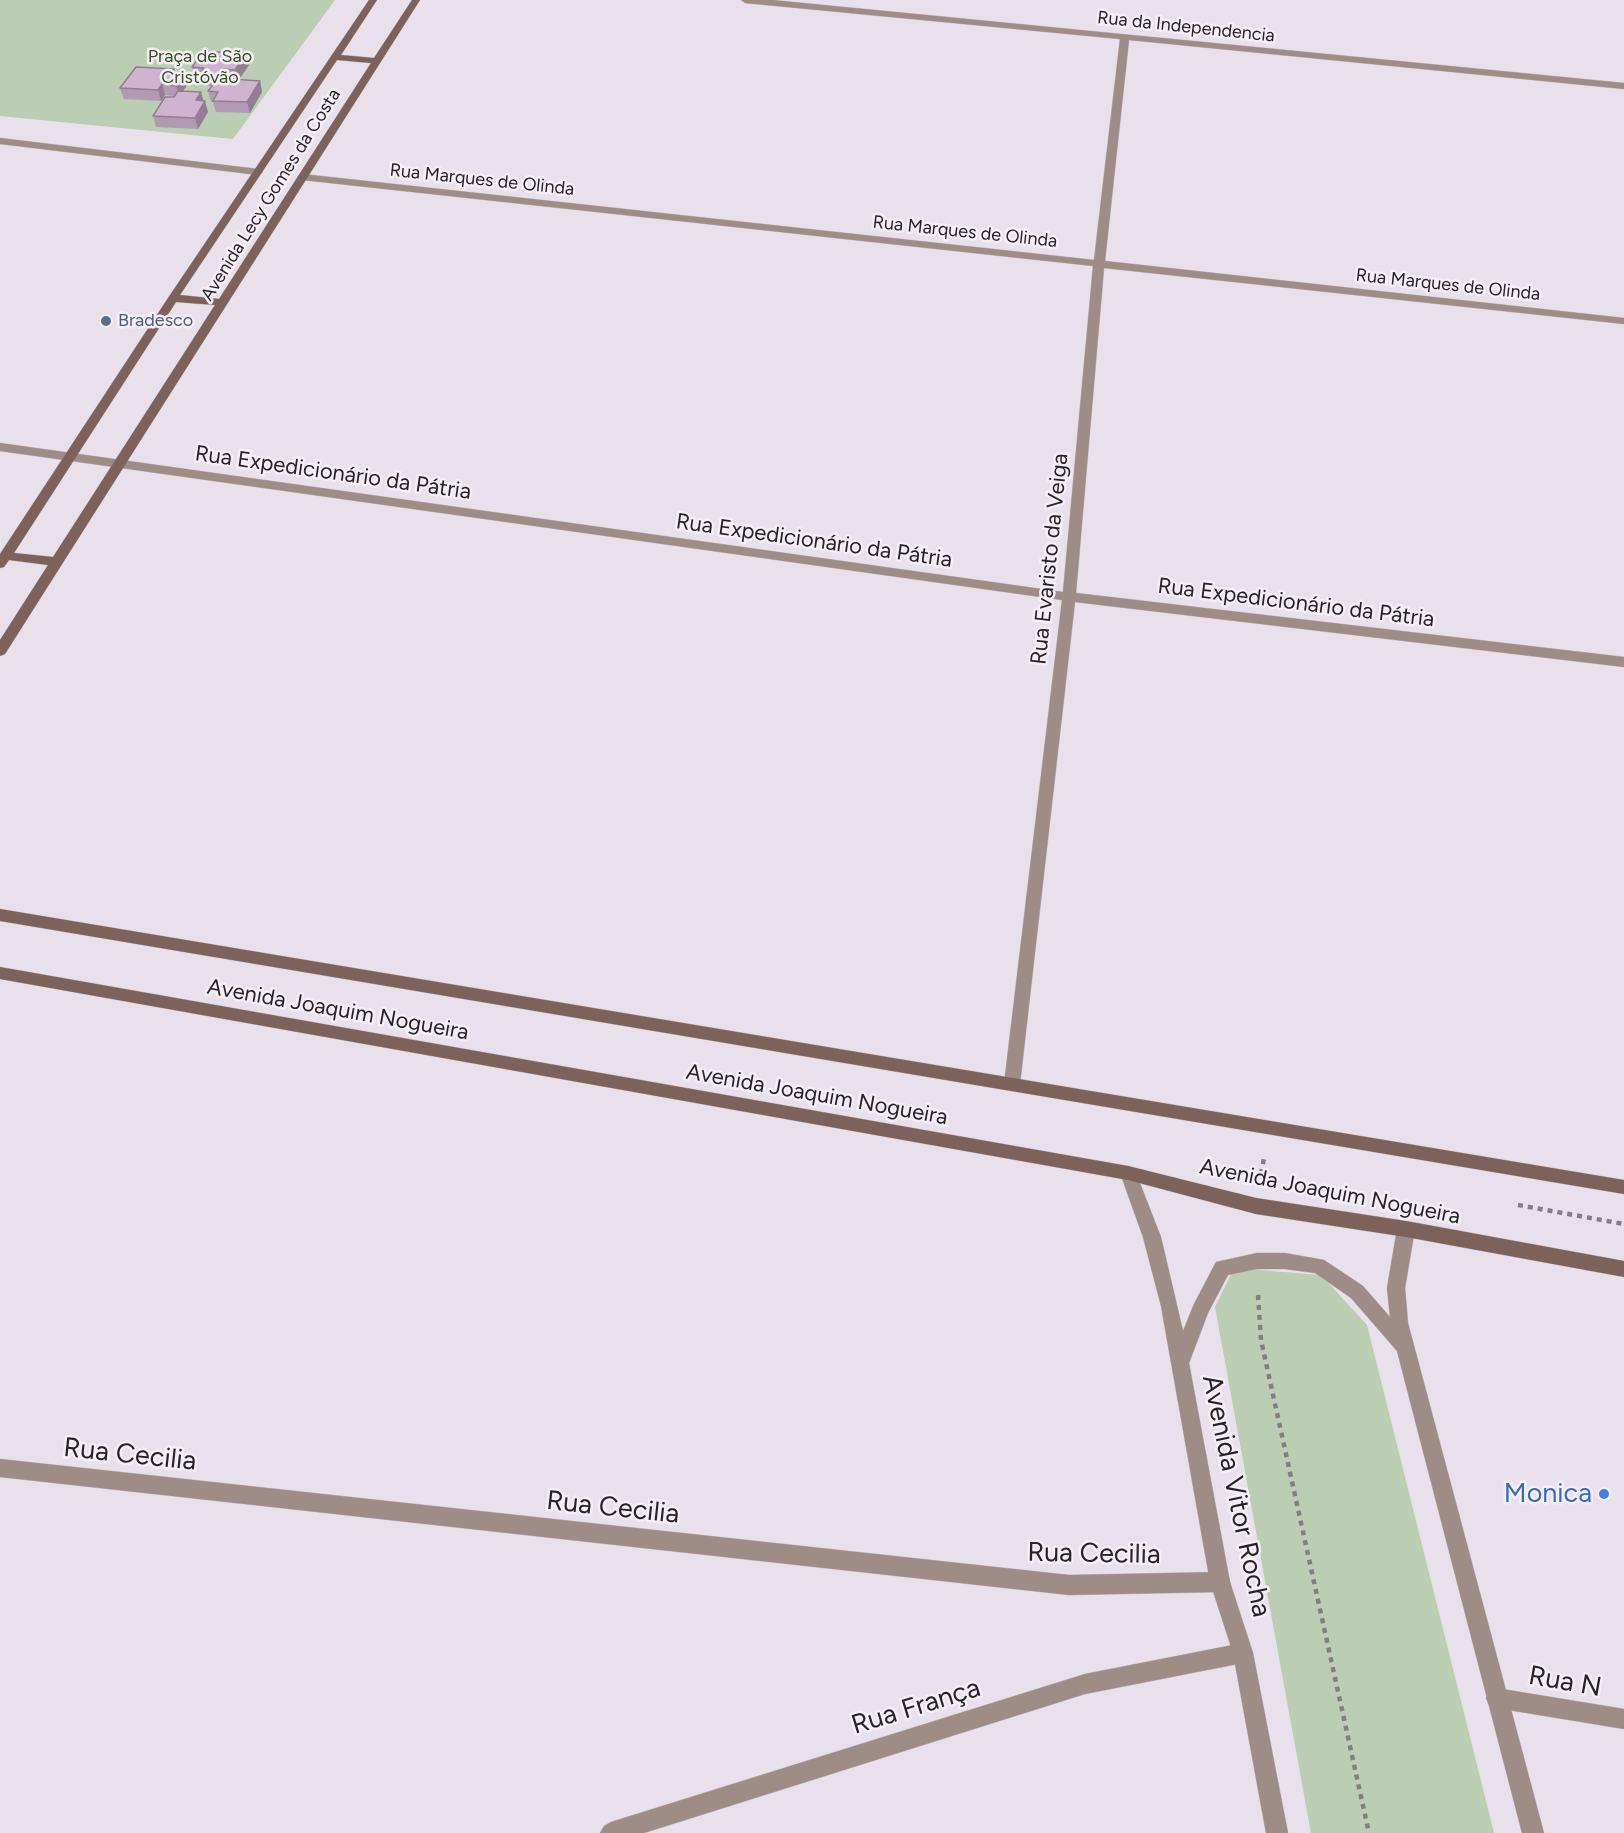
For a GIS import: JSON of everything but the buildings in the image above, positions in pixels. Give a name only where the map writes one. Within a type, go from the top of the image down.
[{"type":"main road","name":"Avenida Lecy Gomes da Costa","points":[[3,560],[173,298],[373,0]]},
{"type":"main road","name":"Avenida Lecy Gomes da Costa","points":[[0,651],[416,0]]},
{"type":"main road","points":[[334,57],[376,61]]},
{"type":"main road","points":[[173,298],[223,303]]},
{"type":"main road","points":[[3,560],[57,562]]},
{"type":"main road","name":"Avenida Joaquim Nogueira","points":[[0,915],[1624,1187]]},
{"type":"main road","name":"Avenida Joaquim Nogueira","points":[[0,973],[1128,1173],[1256,1206],[1406,1229],[1624,1269]]},
{"type":"street","name":"Rua da Independencia","points":[[745,0],[1624,86]]},
{"type":"street","name":"Rua Evaristo da Veiga","points":[[1012,1084],[1069,597],[1099,263],[1125,37]]},
{"type":"street","points":[[0,141],[258,172]]},
{"type":"street","name":"Rua Marques de Olinda","points":[[302,177],[1624,321]]},
{"type":"street","name":"Rua Expedicionário da Pátria","points":[[0,447],[1069,597],[1624,662]]},
{"type":"street","name":"Avenida Vitor Rocha","points":[[1128,1173],[1152,1237],[1170,1306],[1220,1582],[1243,1653],[1277,1833]]},
{"type":"street","points":[[1406,1229],[1396,1288],[1399,1323],[1533,1833]]},
{"type":"street","points":[[1181,1362],[1200,1310],[1222,1268],[1257,1261],[1286,1261],[1318,1266],[1358,1292],[1405,1348]]},
{"type":"street","name":"Rua Cecilia","points":[[0,1468],[1069,1585],[1220,1582]]},
{"type":"street","name":"Rua França","points":[[611,1833],[1085,1684],[1243,1653]]},
{"type":"street","name":"Rua N","points":[[1496,1698],[1624,1719]]},
{"type":"path","points":[[1256,1206],[1269,1127]]},
{"type":"path","points":[[1257,1261],[1261,1340],[1369,1833]]},
{"type":"green space","name":"Praça de São Cristóvão","points":[[0,0],[335,0],[233,139],[0,116]]},
{"type":"green space","points":[[1234,1268],[1321,1275],[1367,1325],[1494,1833],[1311,1833],[1215,1307]]},
{"type":"place","name":"Bradesco","points":[[106,321]]},
{"type":"place","name":"Monica","points":[[1604,1494]]}]
